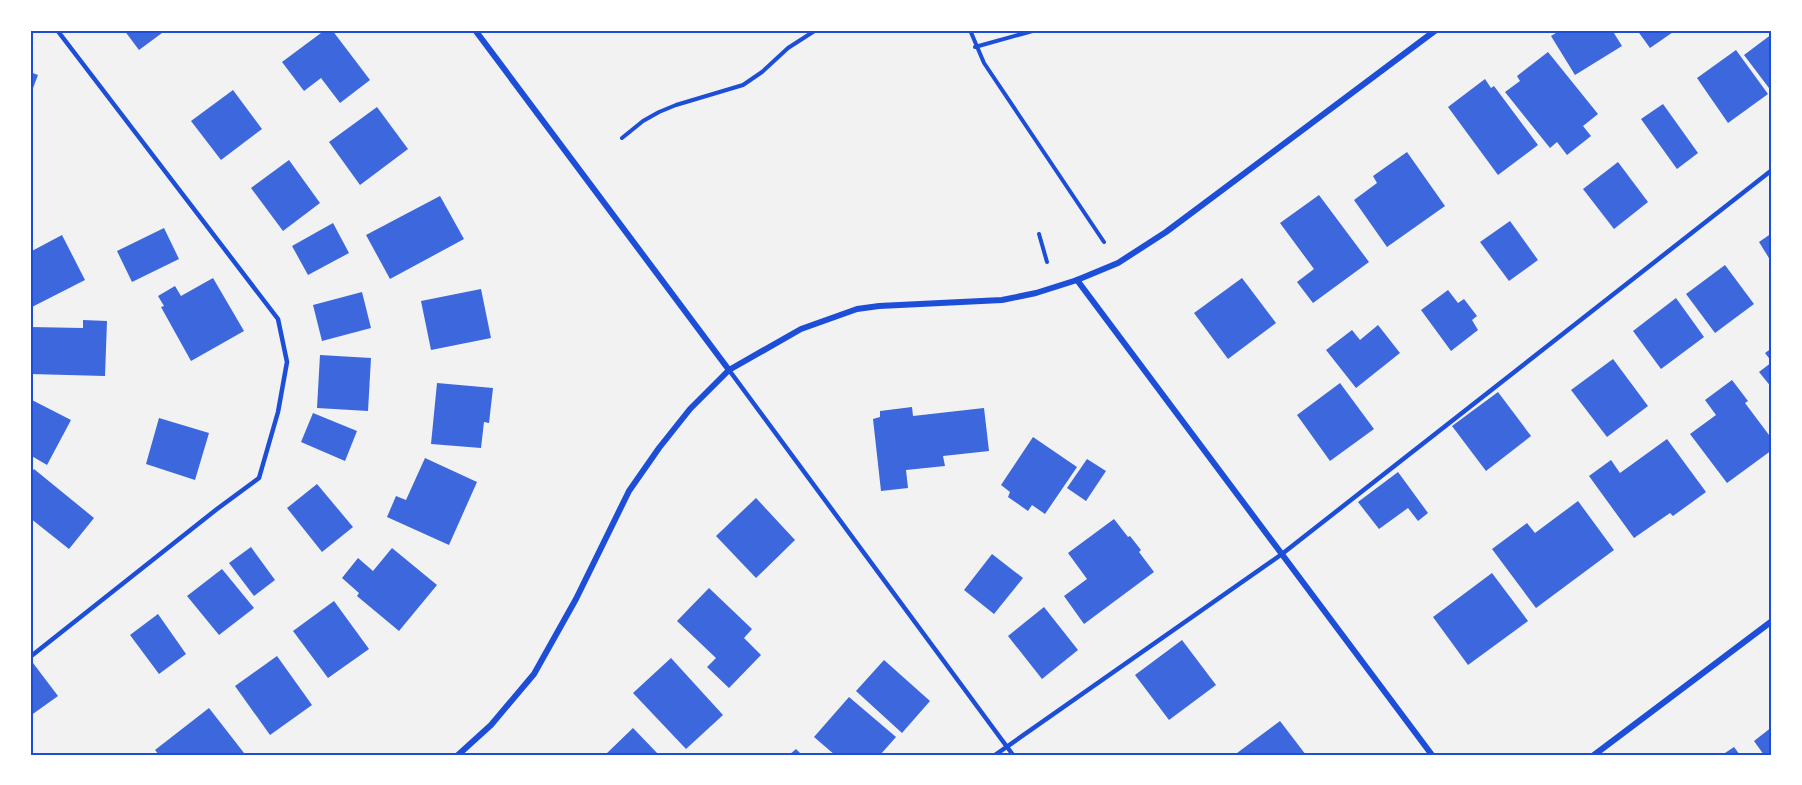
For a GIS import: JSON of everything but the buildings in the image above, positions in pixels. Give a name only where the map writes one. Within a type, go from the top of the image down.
[{"type":"street","points":[[475,30],[729,370]]},
{"type":"street","points":[[458,755],[491,724],[534,674],[576,599],[629,491],[690,409],[729,370],[801,329],[857,309],[1002,300],[1036,293],[1077,280],[1118,262],[1166,232],[1436,30]]},
{"type":"street","points":[[1077,280],[1432,755]]},
{"type":"street","points":[[1594,755],[1772,621]]},
{"type":"lane","points":[[30,657],[259,478],[278,412],[287,362],[278,319],[57,30]]},
{"type":"lane","points":[[995,755],[1282,554],[1772,170]]},
{"type":"lane","points":[[729,370],[1013,755]]},
{"type":"path","points":[[622,138],[643,121],[667,109],[743,85],[762,72],[788,48],[816,30]]},
{"type":"path","points":[[970,30],[975,47],[990,73],[1118,262]]},
{"type":"path","points":[[975,47],[1036,30]]}]
